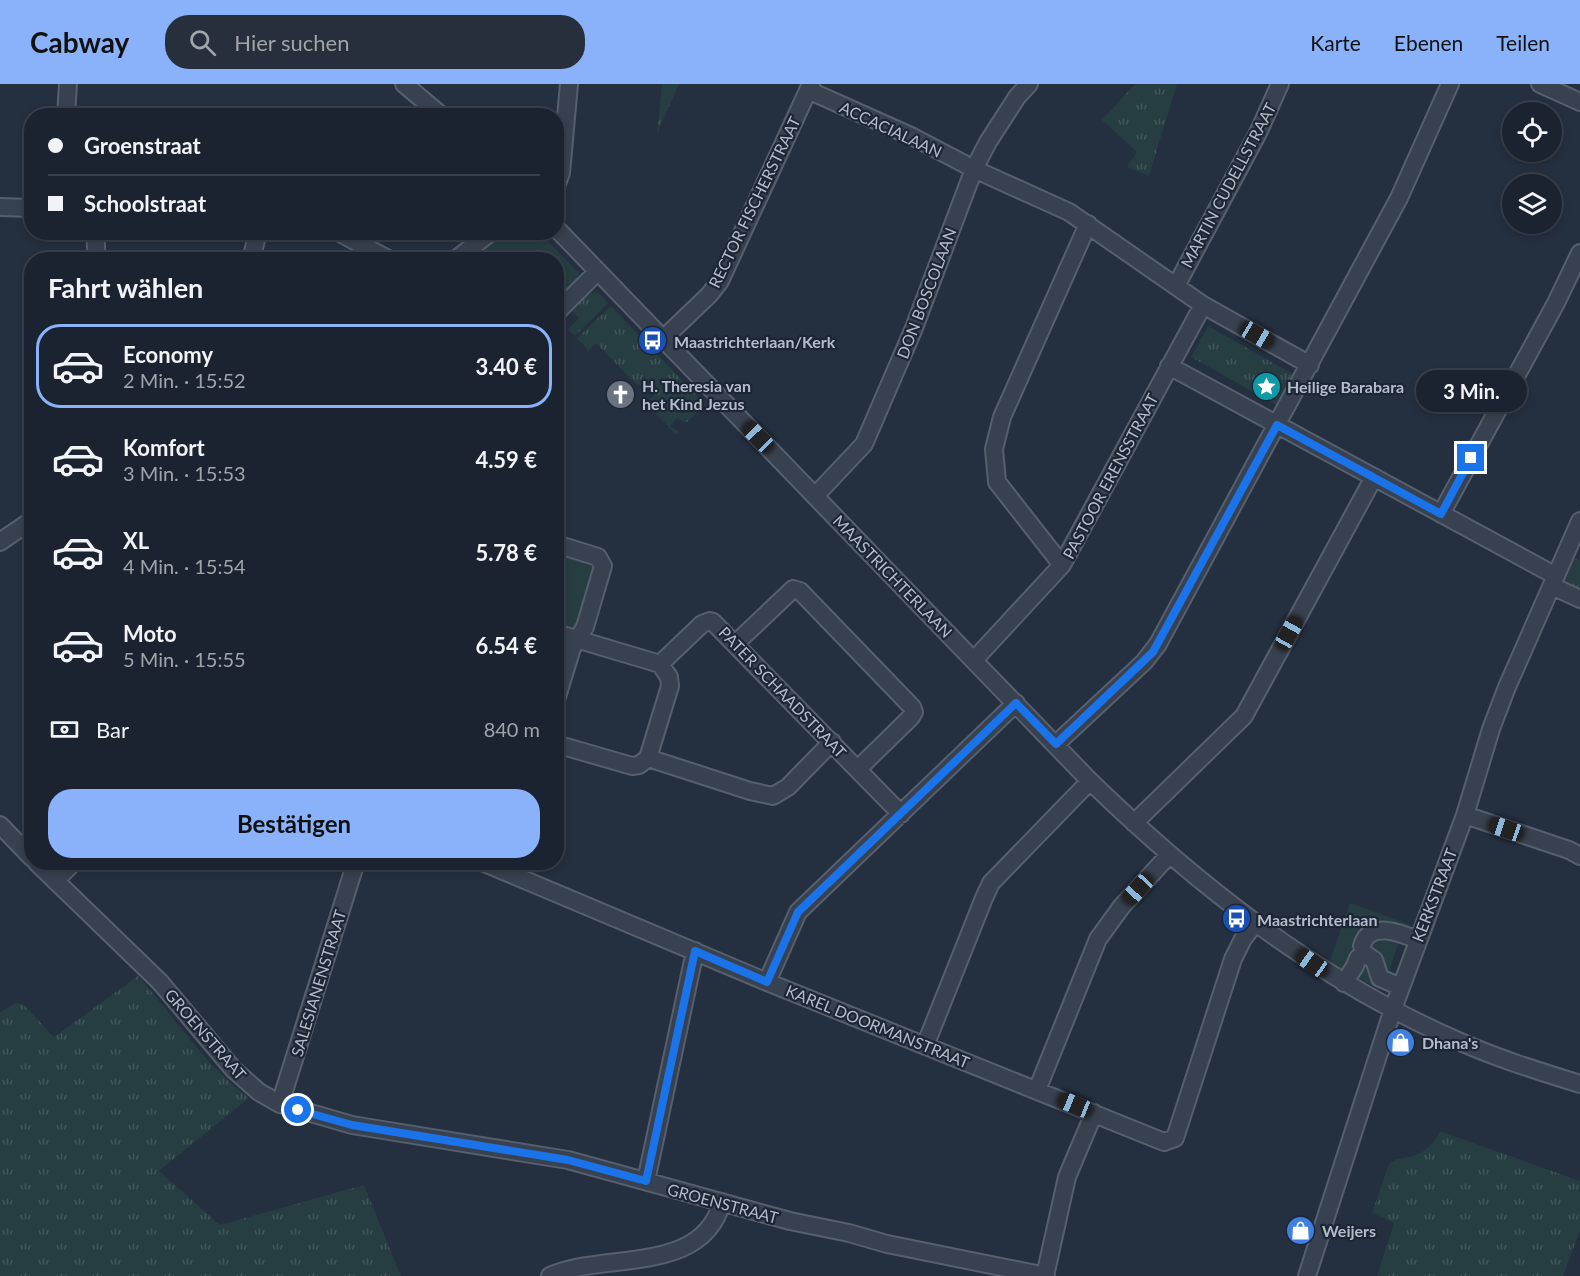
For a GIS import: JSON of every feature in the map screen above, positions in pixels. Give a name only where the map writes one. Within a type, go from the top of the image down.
[{"type":"street","points":[[66,108],[68,84]]},
{"type":"street","points":[[404,84],[432,108]]},
{"type":"street","points":[[564,140],[569,84]]},
{"type":"street","name":"DON BOSCOLAAN","points":[[815,495],[864,444],[914,328],[974,169],[988,142],[1017,97],[1029,84]]},
{"type":"street","name":"MARTIN CUDELLSTRAAT","points":[[1176,286],[1258,133],[1280,84]]},
{"type":"street","points":[[1056,744],[1153,652],[1399,198],[1450,84]]},
{"type":"street","points":[[1540,84],[1580,102]]},
{"type":"street","name":"ACCACIALAAN","points":[[810,87],[974,169],[1069,212],[1203,305],[1310,365]]},
{"type":"street","name":"RECTOR FISCHERSTRAAT","points":[[663,339],[709,295],[720,281],[810,87]]},
{"type":"street","points":[[0,207],[24,208]]},
{"type":"street","points":[[1062,565],[997,482],[994,449],[1002,417],[1088,224]]},
{"type":"street","name":"MAASTRICHTERLAAN","points":[[564,236],[1090,781],[1169,855],[1255,923],[1344,983],[1473,1048],[1580,1084]]},
{"type":"street","points":[[353,240],[375,252]]},
{"type":"street","points":[[465,252],[481,240]]},
{"type":"street","points":[[1441,514],[1556,303],[1580,253]]},
{"type":"street","points":[[564,305],[598,271]]},
{"type":"street","name":"PASTOOR ERENSSTRAAT","points":[[974,660],[1062,565],[1203,305]]},
{"type":"street","points":[[1169,366],[1441,514],[1580,599]]},
{"type":"street","points":[[1134,823],[1244,716],[1374,477]]},
{"type":"street","name":"KERKSTRAAT","points":[[1307,1276],[1393,1009],[1465,815],[1491,729],[1554,581],[1573,553],[1580,521]]},
{"type":"street","points":[[0,542],[24,526]]},
{"type":"street","points":[[564,546],[594,555],[603,564],[585,627],[572,648],[564,674]]},
{"type":"street","points":[[735,644],[793,589],[801,591],[913,710],[911,717],[858,769]]},
{"type":"street","name":"PATER SCHAADSTRAAT","points":[[660,664],[706,622],[717,624],[901,814]]},
{"type":"street","points":[[564,635],[660,664],[669,677],[670,686],[648,758],[639,765],[632,766],[564,746]]},
{"type":"street","points":[[767,982],[798,912],[1016,703]]},
{"type":"street","points":[[648,758],[750,791],[774,796],[788,787],[832,742]]},
{"type":"street","points":[[925,1046],[988,889],[1000,872],[1090,781]]},
{"type":"street","points":[[1465,815],[1569,850],[1580,856]]},
{"type":"street","points":[[0,825],[24,850]]},
{"type":"street","points":[[1037,1090],[1098,939],[1122,906],[1169,855]]},
{"type":"street","name":"GROENSTRAAT","points":[[44,870],[160,982],[234,1070],[259,1092],[280,1104],[352,1125],[568,1160],[888,1244],[1046,1276]]},
{"type":"street","points":[[55,881],[66,870]]},
{"type":"street","name":"SALESIANENSTRAAT","points":[[280,1104],[353,870]]},
{"type":"street","name":"KAREL DOORMANSTRAAT","points":[[501,870],[767,982],[1164,1142],[1175,1138],[1233,959],[1243,939],[1255,923]]},
{"type":"street","points":[[1344,983],[1356,965],[1367,937],[1380,930],[1395,931],[1417,940]]},
{"type":"street","points":[[646,1181],[695,951]]},
{"type":"street","points":[[1362,952],[1374,960],[1380,978],[1401,987]]},
{"type":"street","points":[[1046,1276],[1067,1177],[1094,1113]]},
{"type":"street","points":[[550,1276],[570,1269],[660,1256],[688,1248],[696,1244],[711,1227],[722,1202]]},
{"type":"green space","points":[[662,84],[679,84],[657,134]]},
{"type":"green space","points":[[1135,84],[1177,84],[1149,176],[1127,167],[1137,152],[1102,120]]},
{"type":"green space","points":[[492,240],[547,240],[559,252],[475,252]]},
{"type":"green space","points":[[564,258],[579,273],[575,283],[564,294]]},
{"type":"green space","points":[[589,293],[599,293],[608,303],[575,336],[568,329],[579,318],[572,310]]},
{"type":"green space","points":[[611,306],[705,404],[686,423],[677,418],[670,426],[679,432],[676,435],[648,405],[656,393],[649,386],[645,390],[639,384],[637,385],[596,343],[587,352],[577,338]]},
{"type":"green space","points":[[1208,326],[1293,374],[1276,405],[1191,357]]},
{"type":"green space","points":[[564,553],[589,560],[595,569],[577,629],[572,631],[564,628]]},
{"type":"green space","points":[[1572,558],[1580,560],[1580,593],[1563,586],[1560,579]]},
{"type":"green space","points":[[1350,903],[1409,924],[1406,933],[1402,933],[1383,990],[1329,963]]},
{"type":"green space","points":[[138,976],[219,1072],[249,1098],[159,1171],[220,1225],[364,1185],[401,1276],[0,1276],[0,1012],[16,1003],[23,1004],[54,1037]]},
{"type":"green space","points":[[1440,1131],[1580,1181],[1580,1231],[1563,1276],[1377,1276],[1394,1223],[1372,1213],[1389,1164],[1423,1151]]},
{"type":"place","name":"Maastrichterlaan/Kerk","points":[[653,341]]},
{"type":"place","name":"Heilige Barabara","points":[[1266,386]]},
{"type":"place","name":"H. Theresia van het Kind Jezus","points":[[621,394]]},
{"type":"place","name":"Maastrichterlaan","points":[[1236,919]]},
{"type":"place","name":"Dhana's","points":[[1401,1042]]},
{"type":"place","name":"Weijers","points":[[1301,1230]]},
{"type":"route","points":[[298,1110],[352,1125],[568,1160],[646,1181],[695,951],[767,982],[798,912],[1016,703],[1056,744],[1153,652],[1277,425],[1441,514],[1471,458]]}]
